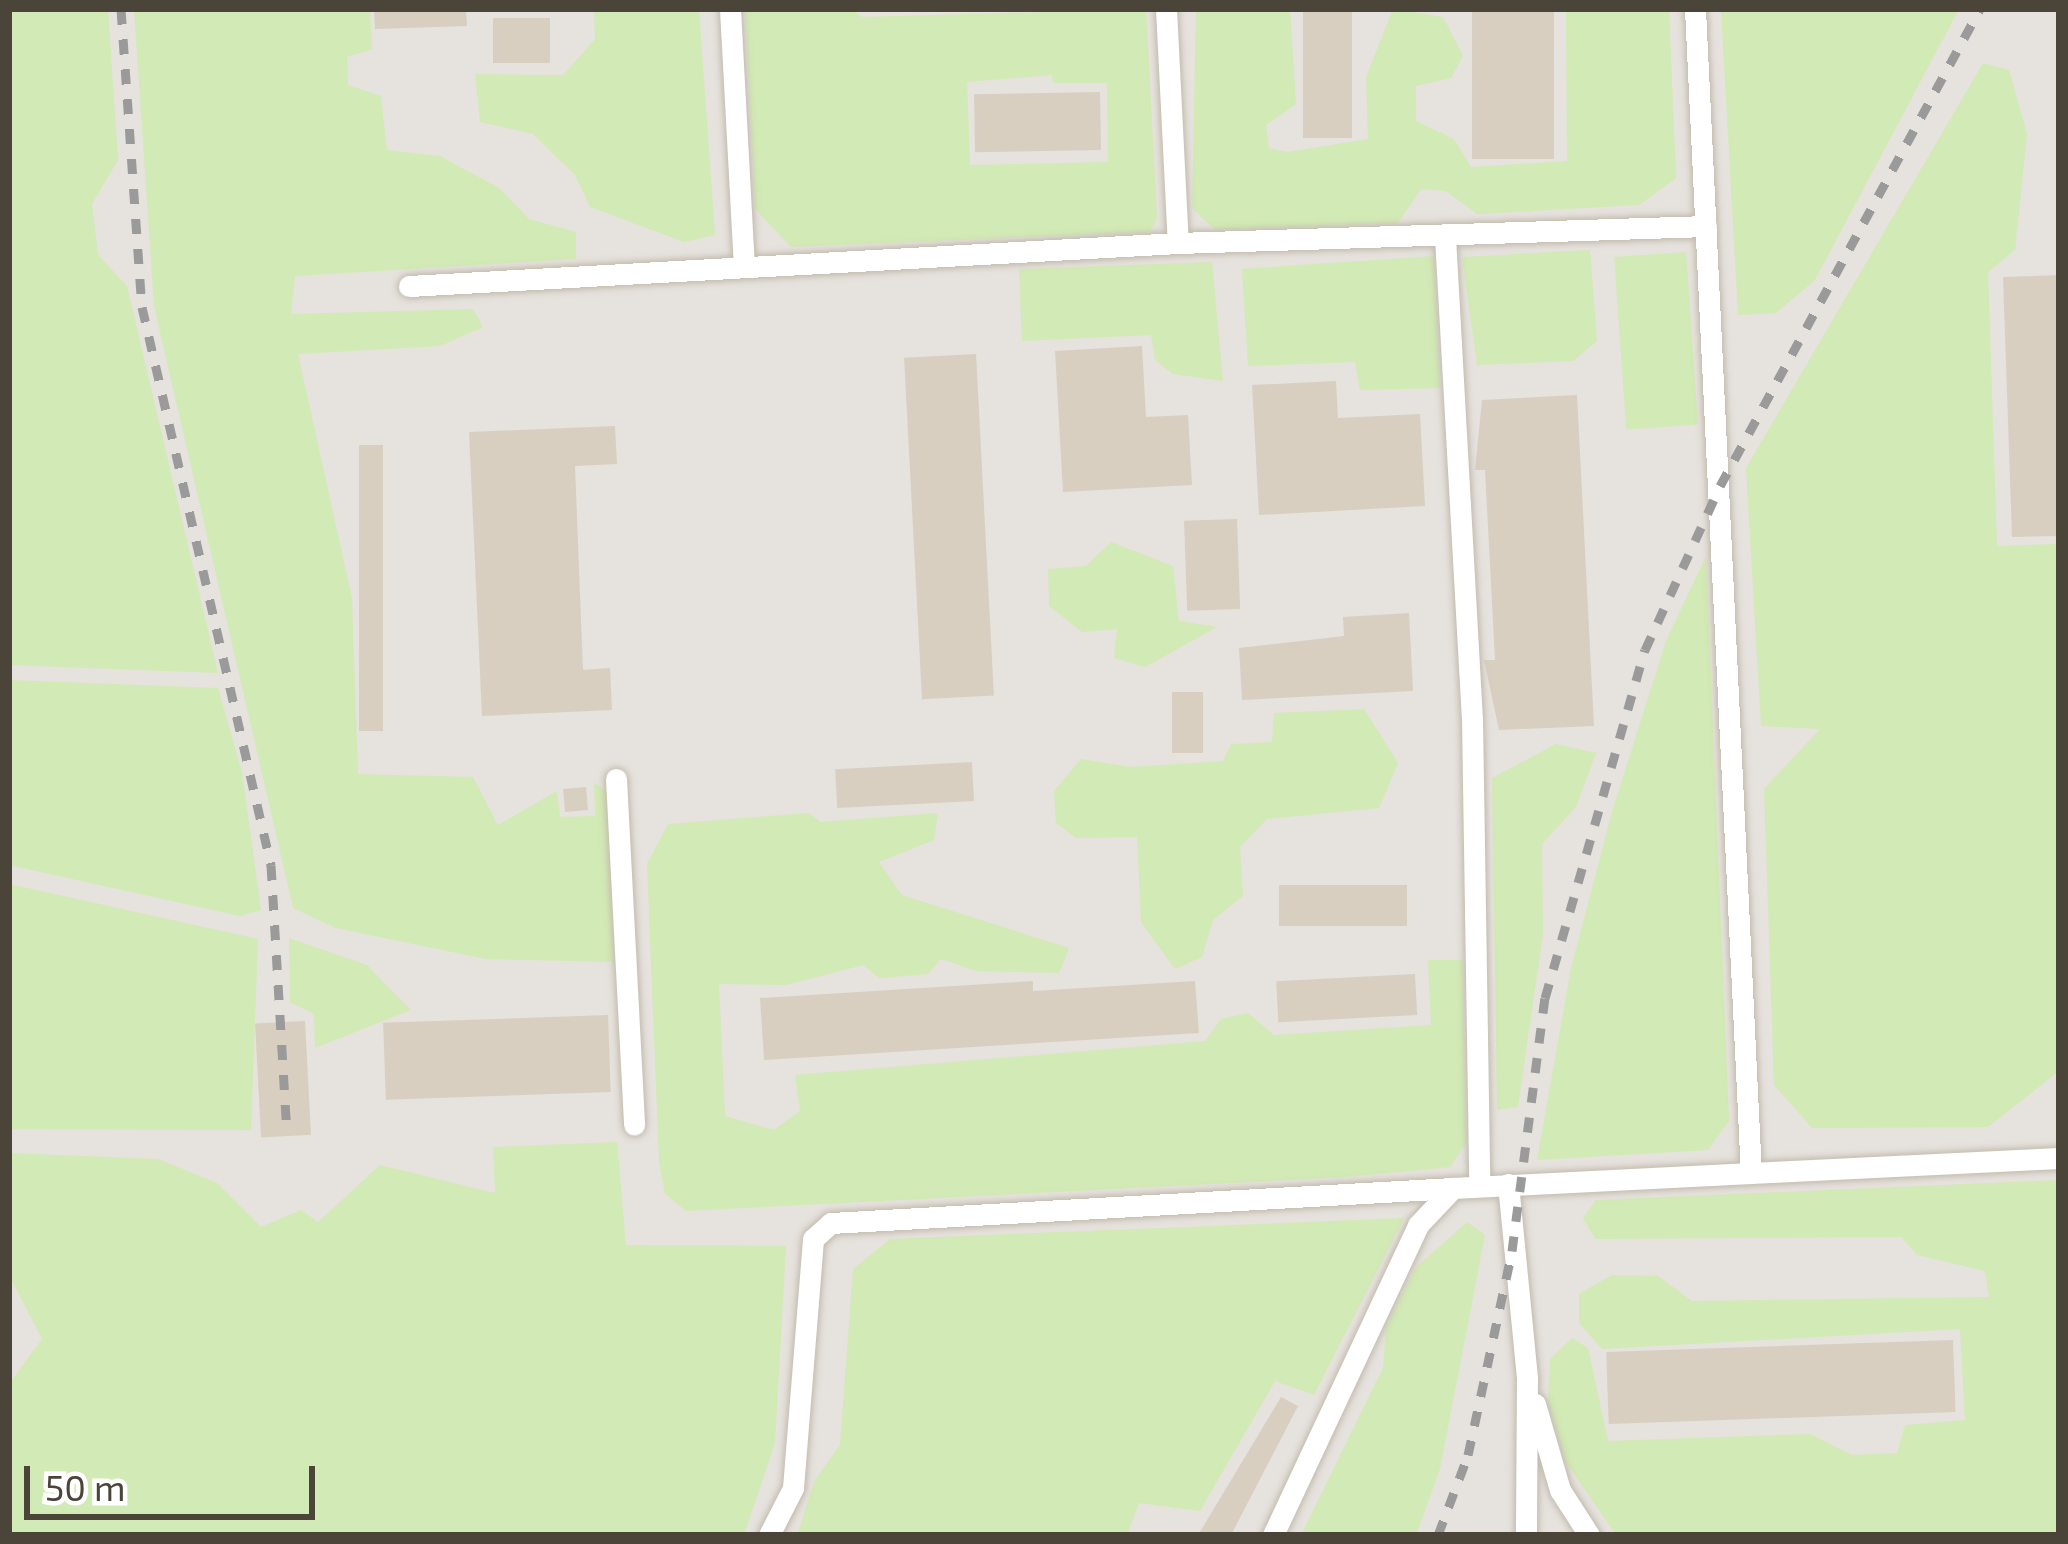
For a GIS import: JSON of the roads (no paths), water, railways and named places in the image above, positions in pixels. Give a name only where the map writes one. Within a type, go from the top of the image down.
[{"type":"lane","points":[[730,9],[744,266]]},
{"type":"lane","points":[[1166,9],[1178,243]]},
{"type":"lane","points":[[1695,9],[1751,1173]]},
{"type":"lane","points":[[409,286],[1178,243],[1706,226]]},
{"type":"lane","points":[[1445,237],[1472,718],[1479,1184]]},
{"type":"lane","points":[[616,779],[634,1125]]},
{"type":"lane","points":[[769,1535],[793,1488],[813,1239],[831,1223],[1479,1184],[2059,1158]]},
{"type":"lane","points":[[1508,1184],[1527,1379],[1526,1535]]},
{"type":"lane","points":[[1273,1535],[1418,1225],[1454,1188]]},
{"type":"lane","points":[[1527,1379],[1560,1490],[1589,1535]]},
{"type":"railway","points":[[121,9],[142,307],[271,865],[287,1133]]},
{"type":"railway","points":[[1438,1535],[1468,1455],[1512,1251],[1545,998],[1645,650],[1720,486],[1980,9]]}]
